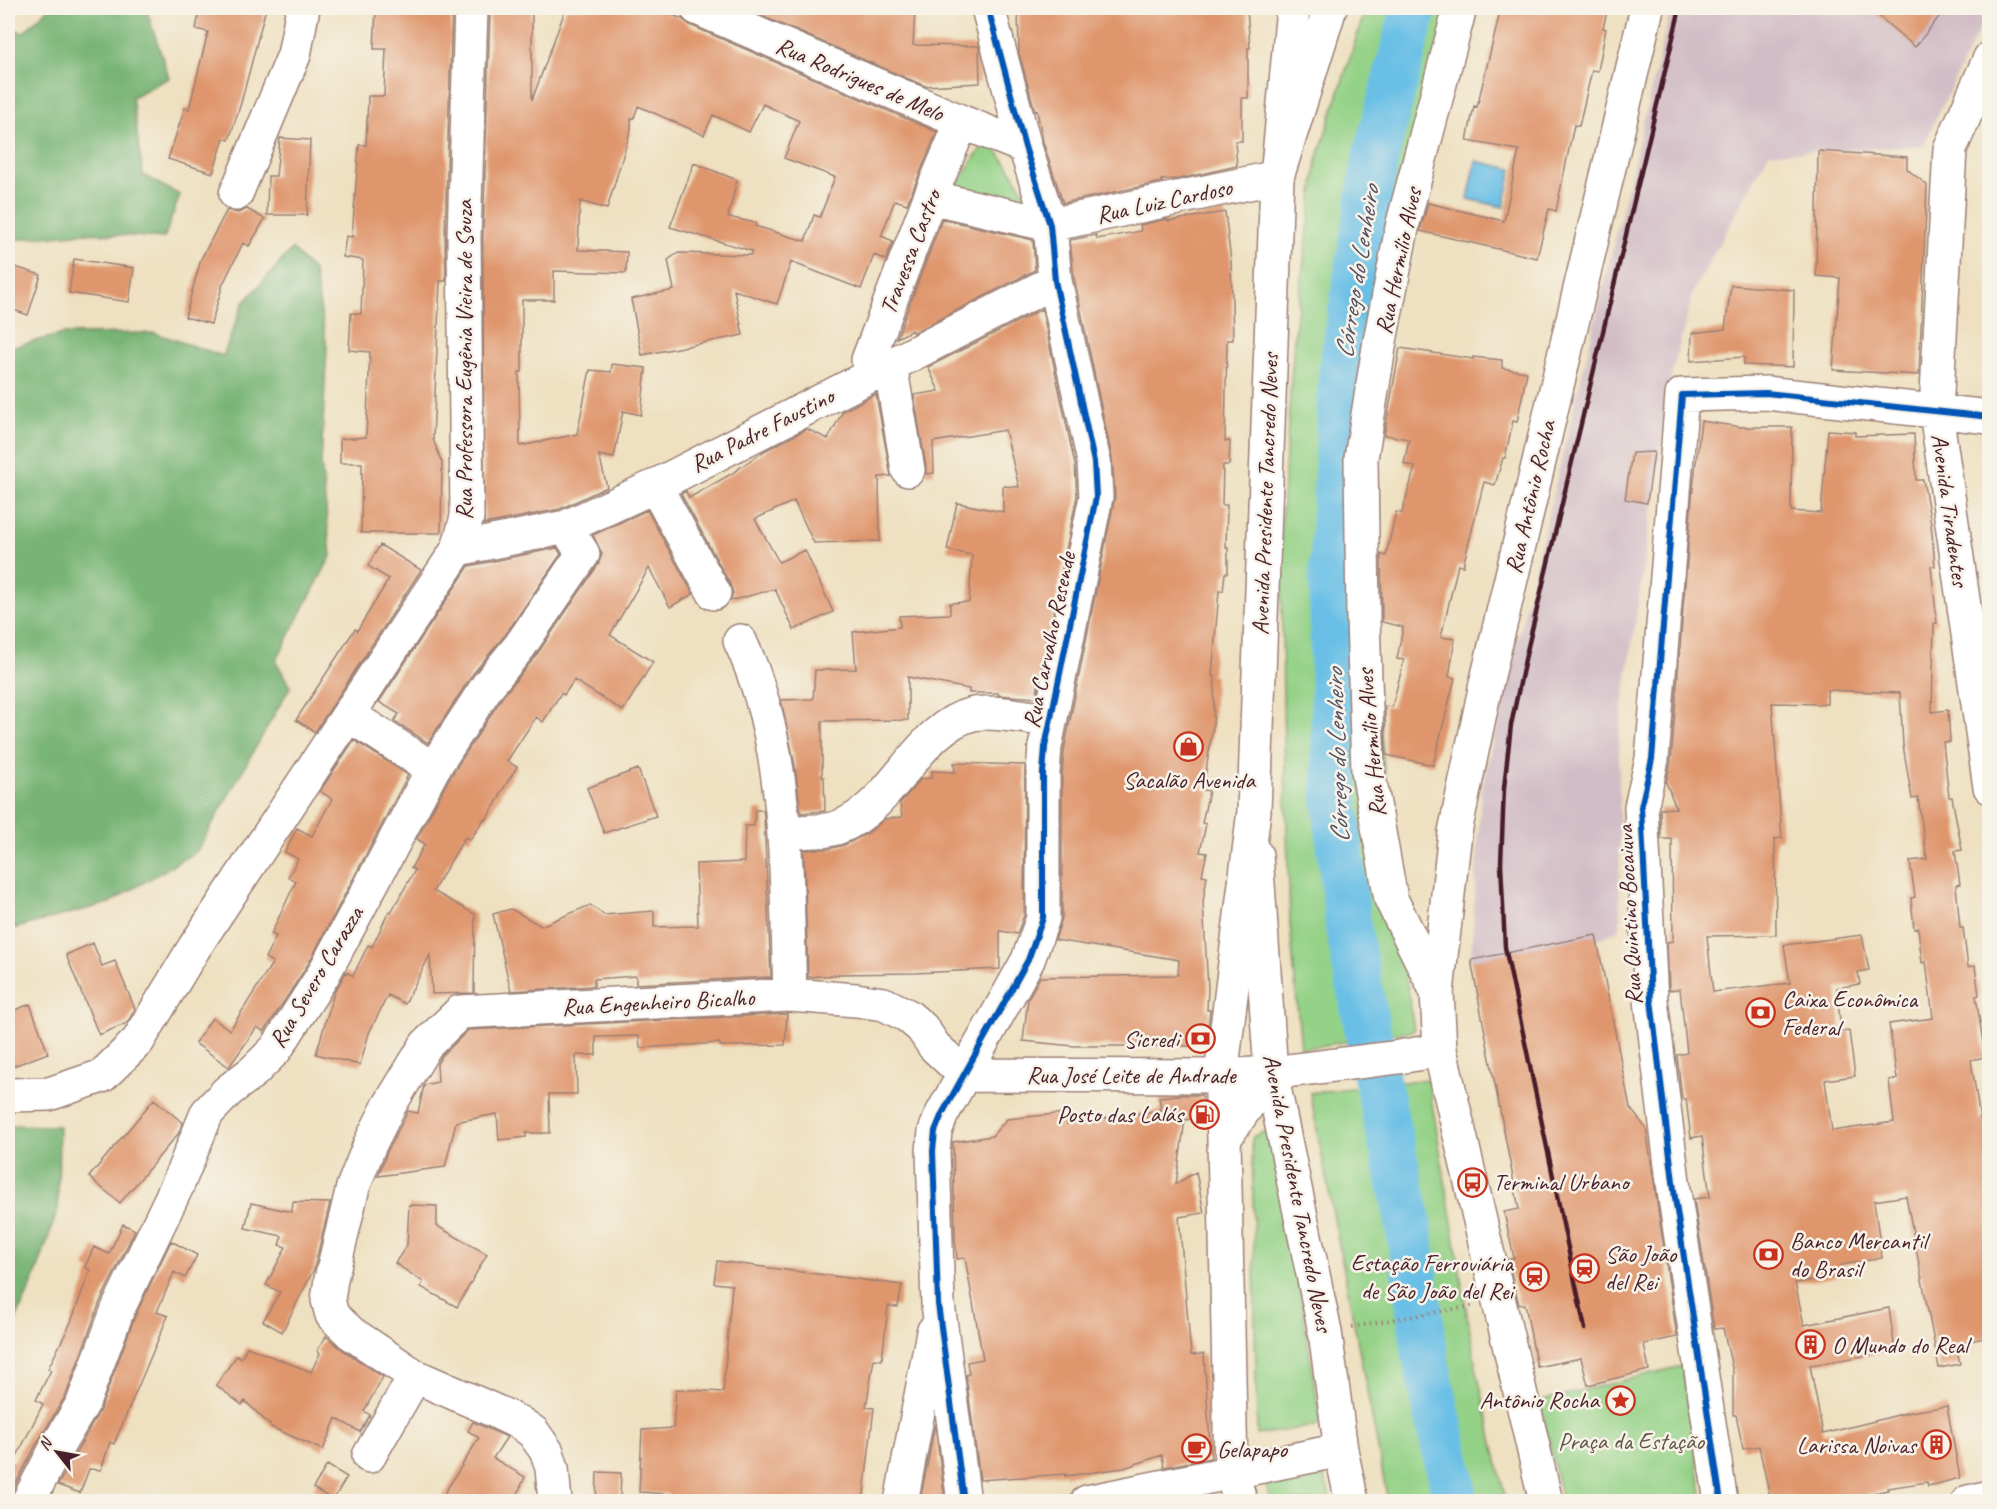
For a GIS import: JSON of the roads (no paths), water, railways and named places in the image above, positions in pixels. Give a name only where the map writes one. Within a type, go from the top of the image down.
[{"type":"main road","points":[[236,194],[294,55],[303,8]]},
{"type":"main road","name":"Rua Professora Eugênia Vieira de Souza","points":[[8,1095],[49,1094],[102,1076],[138,1041],[194,948],[458,549],[467,517],[464,237],[471,8]]},
{"type":"main road","name":"Rua Rodrigues de Melo","points":[[697,8],[1025,147]]},
{"type":"main road","name":"Rua Carvalho Resende","points":[[938,1304],[934,1138],[942,1114],[1028,960],[1041,924],[1045,797],[1043,772],[1050,720],[1096,497],[1094,462],[1055,281],[1050,225],[1025,147],[988,8]]},
{"type":"main road","points":[[1277,177],[1293,8]]},
{"type":"main road","points":[[1277,177],[1330,8]]},
{"type":"main road","name":"Rua Hermílio Alves","points":[[1460,8],[1403,223],[1380,341],[1361,458],[1368,771],[1390,899],[1437,992],[1440,1050],[1546,1502]]},
{"type":"main road","name":"Rua Antônio Rocha","points":[[1437,992],[1455,832],[1486,684],[1647,8]]},
{"type":"main road","name":"Avenida Tiradentes","points":[[1989,58],[1950,149],[1936,412],[1989,787]]},
{"type":"main road","name":"Travessa Castro","points":[[890,364],[868,360],[930,197],[962,122]]},
{"type":"main road","name":"Rua Luiz Cardoso","points":[[1050,225],[1277,177]]},
{"type":"main road","name":"Avenida Presidente Tancredo Neves","points":[[1236,1487],[1221,1076],[1254,811],[1277,177]]},
{"type":"main road","points":[[930,197],[1050,225]]},
{"type":"main road","name":"Rua Padre Faustino","points":[[458,549],[566,527],[655,486],[1055,281]]},
{"type":"main road","points":[[890,364],[908,470]]},
{"type":"main road","name":"Rua Quintino Bocaiuva","points":[[1721,1502],[1675,1198],[1651,1000],[1641,807],[1652,759],[1682,395],[1766,393],[1936,412]]},
{"type":"main road","points":[[1936,412],[1989,417]]},
{"type":"main road","points":[[655,486],[714,593]]},
{"type":"main road","name":"Rua Severo Carazza","points":[[28,1502],[83,1403],[118,1309],[177,1186],[207,1113],[228,1091],[254,1071],[276,1049],[323,975],[433,769],[488,685],[520,646],[583,554],[566,527]]},
{"type":"main road","points":[[740,640],[751,665],[770,729],[784,832],[790,995]]},
{"type":"main road","points":[[784,832],[832,829],[859,817],[876,802],[942,729],[965,716],[985,713],[1050,720]]},
{"type":"main road","points":[[349,716],[433,769]]},
{"type":"main road","name":"Avenida Presidente Tancredo Neves","points":[[1254,811],[1276,1073],[1325,1332],[1341,1450],[1352,1502]]},
{"type":"main road","name":"Rua Engenheiro Bicalho","points":[[415,1376],[361,1341],[346,1328],[332,1315],[328,1300],[353,1187],[370,1144],[389,1106],[426,1045],[460,1012],[790,995],[856,1000],[884,1004],[899,1010],[917,1023],[934,1046],[965,1075]]},
{"type":"main road","name":"Rua José Leite de Andrade","points":[[965,1075],[1221,1076],[1276,1073],[1440,1050]]},
{"type":"main road","points":[[1224,1139],[1276,1073]]},
{"type":"main road","points":[[901,1502],[938,1304]]},
{"type":"main road","points":[[938,1304],[964,1502]]},
{"type":"main road","points":[[369,1456],[415,1376],[497,1412],[533,1432],[547,1452],[552,1468],[555,1502]]},
{"type":"main road","points":[[1087,1502],[1236,1487],[1341,1450]]},
{"type":"main road","points":[[1968,1502],[1989,1497]]},
{"type":"water","points":[[1476,161],[1512,169],[1504,207],[1468,199]]},
{"type":"waterway","name":"Córrego do Lenheiro","points":[[1414,8],[1376,155],[1342,366],[1332,577],[1335,799],[1348,927],[1377,1080],[1407,1215],[1426,1362],[1456,1502]]},
{"type":"railway","points":[[1585,1329],[1505,947],[1501,864],[1504,788],[1511,725],[1526,655],[1680,8]]},
{"type":"place","name":"Sacalão Avenida","points":[[1189,747]]},
{"type":"place","name":"Caixa Econômica Federal","points":[[1761,1013]]},
{"type":"place","name":"Sicredi","points":[[1200,1039]]},
{"type":"place","name":"Posto das Lalás","points":[[1204,1114]]},
{"type":"place","name":"Terminal Urbano","points":[[1472,1182]]},
{"type":"place","name":"Banco Mercantil do Brasil","points":[[1769,1255]]},
{"type":"place","name":"São João del Rei","points":[[1584,1268]]},
{"type":"place","name":"Estação Ferroviária de São João del Rei","points":[[1534,1277]]},
{"type":"place","name":"O Mundo do Real","points":[[1811,1345]]},
{"type":"place","name":"Antônio Rocha","points":[[1620,1400]]},
{"type":"place","name":"Larissa Noivas","points":[[1937,1445]]},
{"type":"place","name":"Gelapapo","points":[[1196,1449]]},
{"type":"park label","name":"Praça da Estação","points":[[1631,1441]]}]
